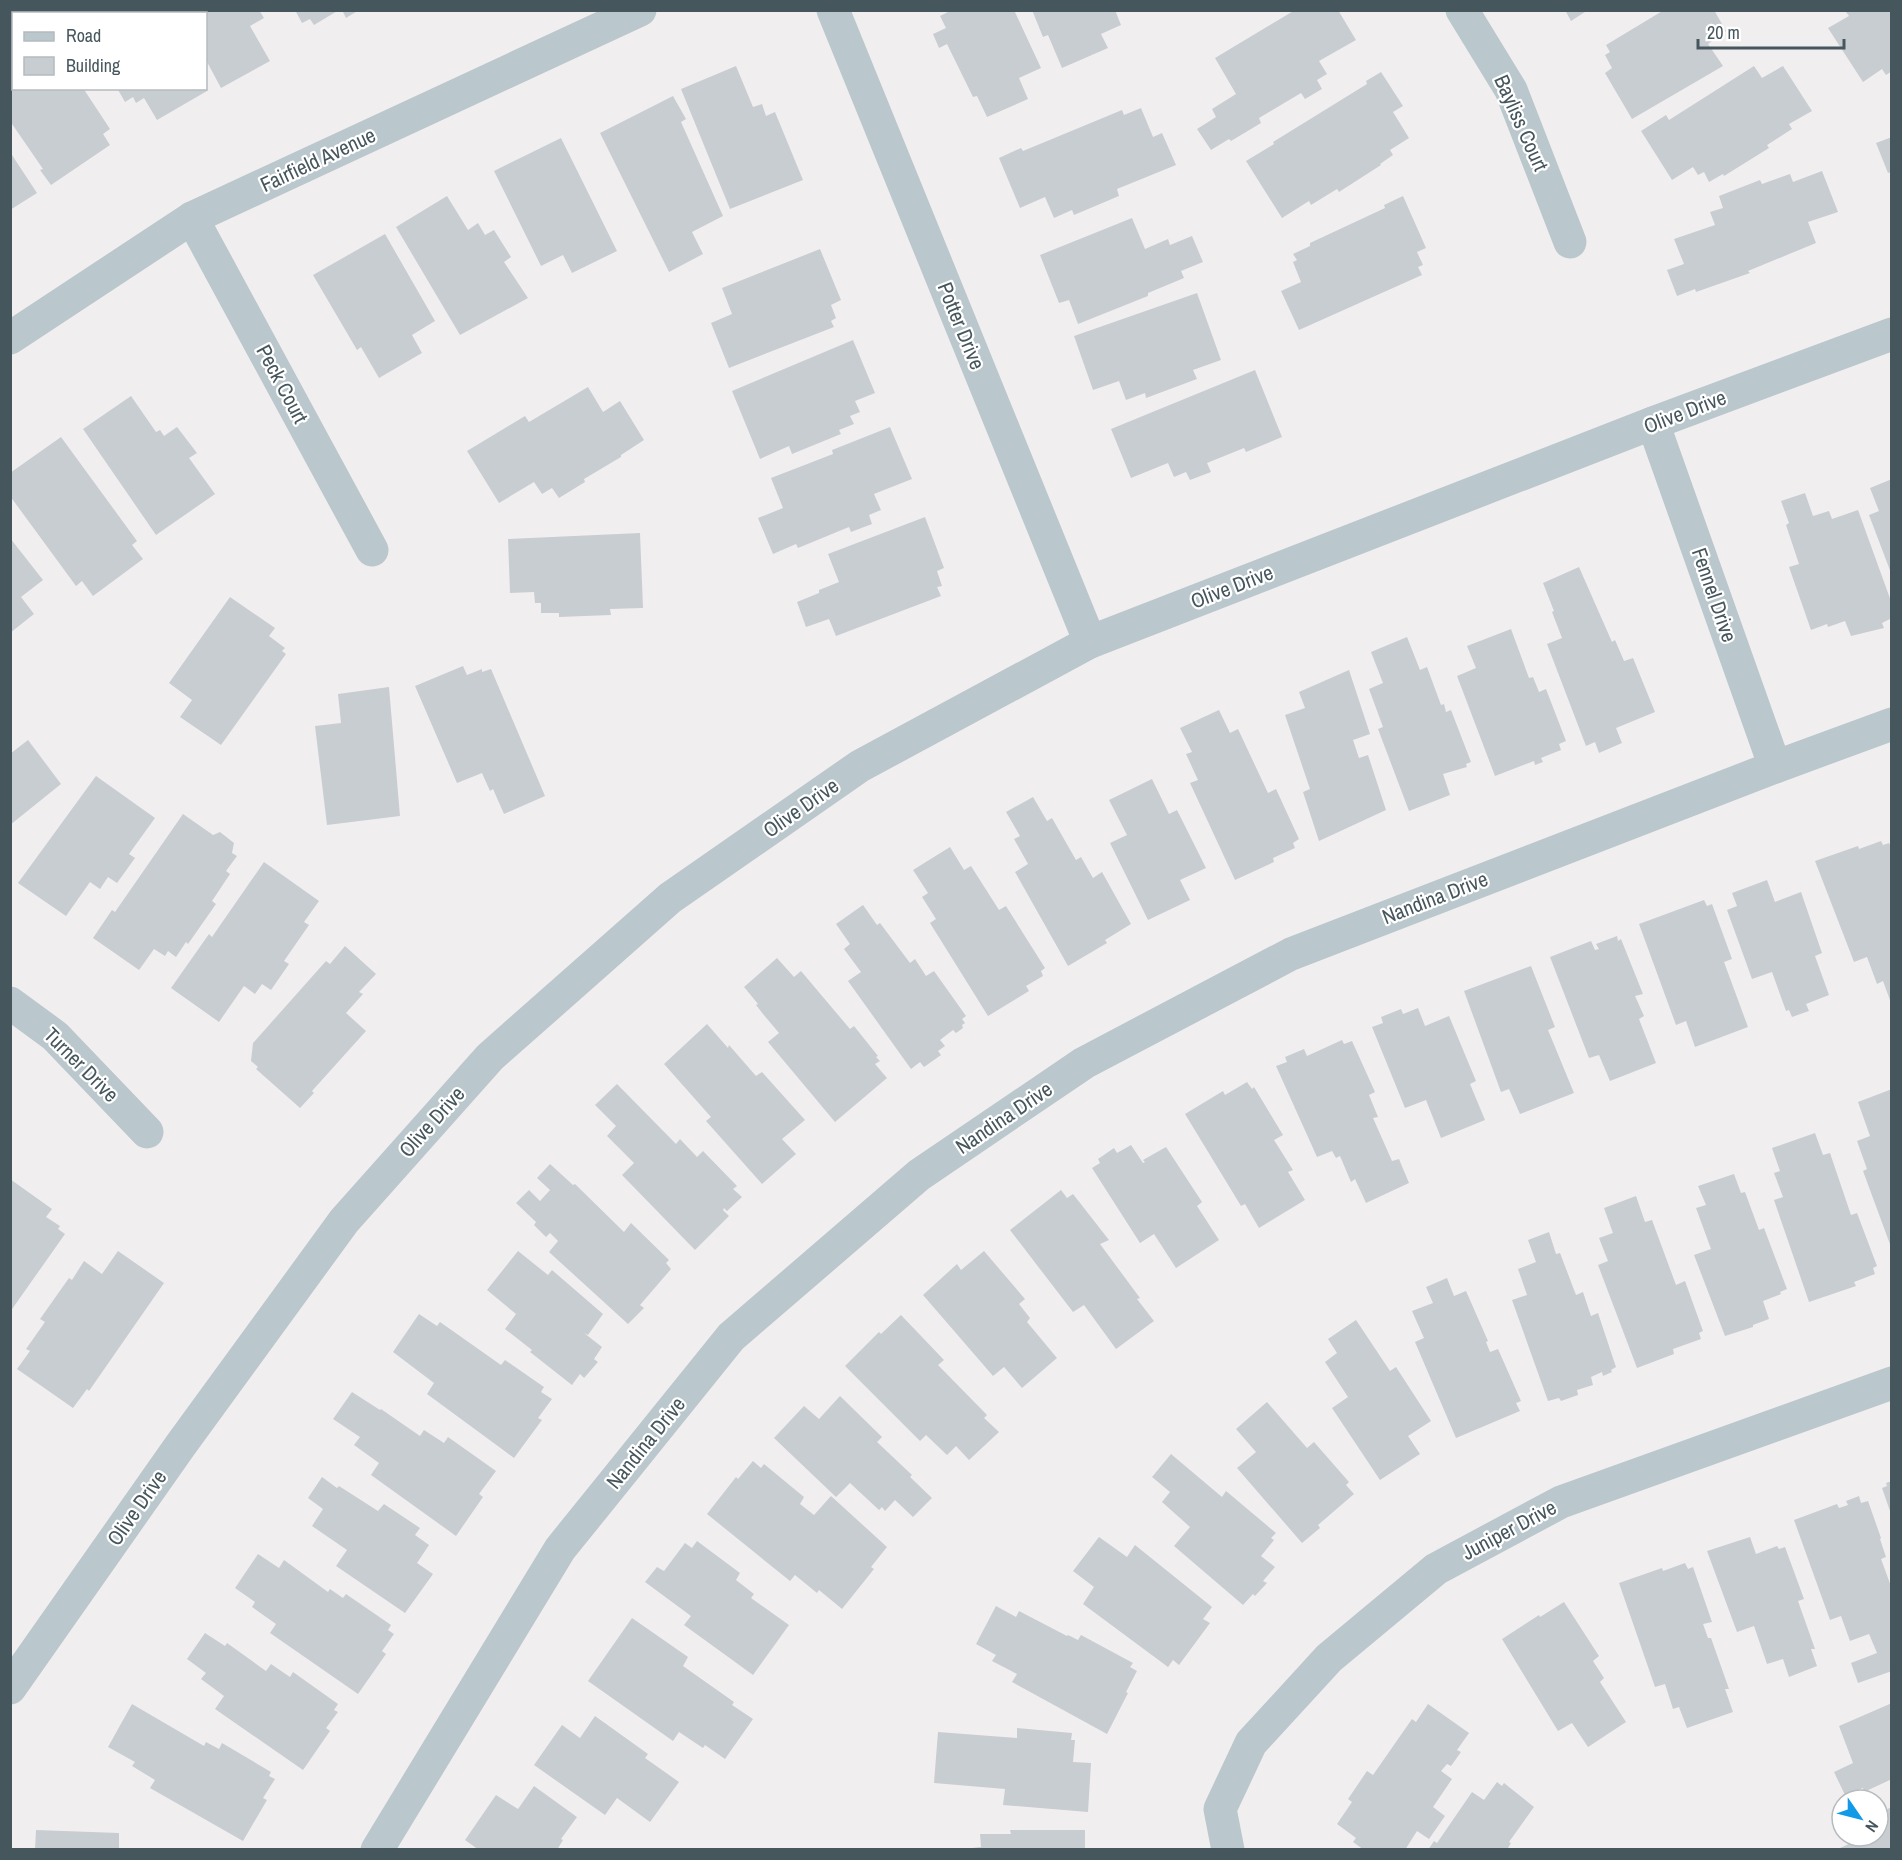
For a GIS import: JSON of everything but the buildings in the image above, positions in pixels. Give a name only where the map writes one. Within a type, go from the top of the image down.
[{"type":"street","name":"Fairfield Avenue","points":[[10,338],[192,218],[640,10]]},
{"type":"street","name":"Potter Drive","points":[[833,10],[1090,642]]},
{"type":"street","name":"Bayliss Court","points":[[1461,10],[1511,90],[1570,242]]},
{"type":"street","name":"Peck Court","points":[[192,218],[372,550]]},
{"type":"street","name":"Olive Drive","points":[[10,1688],[180,1446],[344,1221],[490,1057],[670,898],[860,766],[1090,642],[1653,423],[1892,334]]},
{"type":"street","name":"Fennel Drive","points":[[1653,423],[1775,767]]},
{"type":"street","name":"Nandina Drive","points":[[377,1850],[560,1549],[731,1337],[919,1175],[1084,1063],[1291,954],[1892,724]]},
{"type":"street","name":"Turner Drive","points":[[10,1003],[55,1036],[147,1132]]},
{"type":"street","name":"Juniper Drive","points":[[1228,1850],[1220,1809],[1251,1743],[1329,1658],[1436,1569],[1561,1502],[1892,1383]]}]
